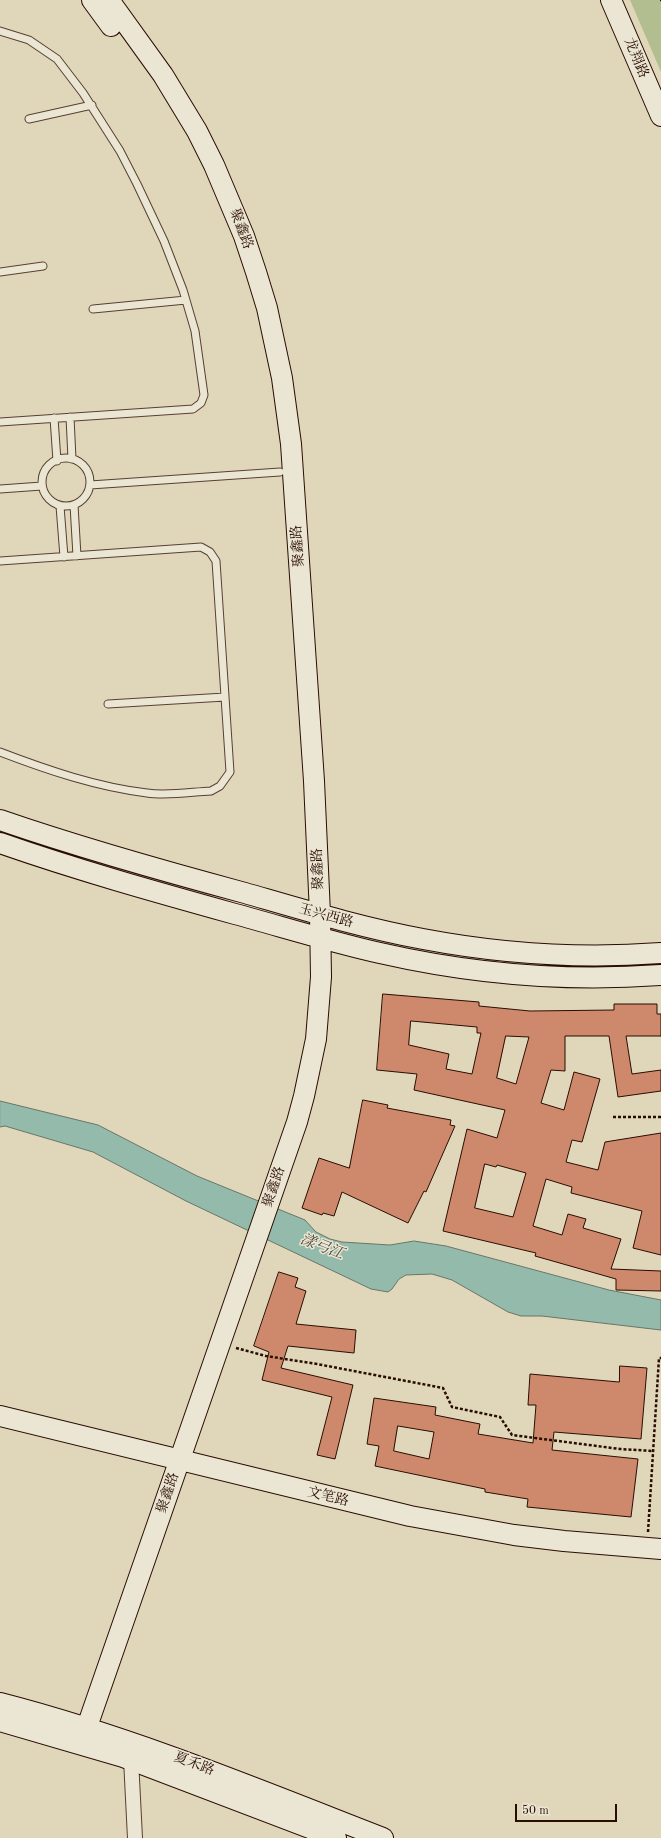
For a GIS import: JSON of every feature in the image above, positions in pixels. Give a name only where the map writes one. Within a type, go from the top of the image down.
[{"type":"main road","name":"聚鑫路","points":[[92,0],[134,56],[169,109],[202,171],[218,205],[244,276],[262,348],[274,413],[280,472],[301,789],[313,912]]},
{"type":"main road","name":"聚鑫路","points":[[78,1734],[263,1198],[297,1122],[310,1071],[319,1008],[313,912],[314,781],[291,444],[282,378],[267,308],[244,236],[214,165],[197,131],[163,75],[109,0]]},
{"type":"main road","name":"龙翔路","points":[[611,0],[661,116]]},
{"type":"main road","name":"玉兴西路","points":[[0,820],[112,856],[313,912],[424,940],[504,951],[584,956],[661,953]]},
{"type":"main road","name":"玉兴西路","points":[[0,843],[106,878],[314,936],[420,961],[502,973],[584,978],[661,975]]},
{"type":"main road","name":"聚鑫路","points":[[173,1459],[220,1344],[247,1245]]},
{"type":"main road","name":"文笔路","points":[[0,1416],[358,1505],[462,1526],[564,1541],[654,1549]]},
{"type":"main road","name":"夏禾路","points":[[0,1703],[78,1734],[130,1759],[336,1838]]},
{"type":"main road","name":"夏禾路","points":[[0,1721],[78,1734],[181,1759],[383,1838]]},
{"type":"street","points":[[130,1759],[135,1838]]},
{"type":"lane","points":[[0,31],[29,40],[49,52],[66,68],[92,105],[120,151],[166,247],[186,300],[195,331],[204,395],[201,403],[193,409],[0,422]]},
{"type":"lane","points":[[29,119],[92,105]]},
{"type":"lane","points":[[0,272],[43,266]]},
{"type":"lane","points":[[93,309],[186,300]]},
{"type":"lane","points":[[70,417],[72,459]]},
{"type":"lane","points":[[54,418],[57,460]]},
{"type":"lane","points":[[66,458],[72,459],[79,462],[88,472],[90,485],[85,497],[74,505],[60,506],[48,498],[42,486],[44,472],[57,460],[66,458]]},
{"type":"lane","points":[[90,485],[280,472]]},
{"type":"lane","points":[[0,489],[42,486]]},
{"type":"lane","points":[[74,505],[77,556]]},
{"type":"lane","points":[[60,506],[64,557]]},
{"type":"lane","points":[[0,561],[201,547],[210,552],[216,561],[230,772],[224,782],[211,791],[148,794],[65,775],[0,752]]},
{"type":"lane","points":[[108,704],[225,696]]},
{"type":"path","points":[[613,1117],[661,1117]]},
{"type":"path","points":[[220,1344],[266,1356],[317,1364],[443,1388],[452,1407],[500,1417],[512,1435],[620,1449],[653,1451]]},
{"type":"path","points":[[654,1549],[653,1451],[659,1358],[661,1358]]},
{"type":"shaded area","points":[[630,0],[661,0],[661,72]]},
{"type":"water","name":"漾弓江","points":[[0,1101],[98,1125],[197,1176],[305,1220],[316,1232],[330,1239],[342,1242],[390,1245],[414,1241],[446,1246],[609,1290],[661,1300],[661,1330],[542,1316],[521,1316],[508,1312],[452,1280],[432,1274],[406,1275],[399,1279],[388,1292],[371,1289],[186,1201],[93,1152],[5,1126],[0,1127]]},
{"type":"building","points":[[383,994],[479,1002],[479,1006],[530,1011],[614,1010],[614,1004],[657,1004],[657,1014],[661,1014],[661,1036],[626,1036],[632,1074],[661,1070],[661,1091],[618,1097],[609,1036],[565,1036],[565,1071],[551,1070],[541,1103],[564,1110],[574,1072],[600,1079],[582,1142],[572,1140],[566,1162],[598,1170],[605,1142],[661,1133],[661,1255],[633,1248],[642,1211],[571,1193],[572,1187],[546,1179],[533,1226],[562,1235],[568,1214],[586,1219],[583,1228],[621,1239],[611,1269],[661,1271],[661,1291],[616,1290],[616,1279],[535,1256],[536,1253],[443,1231],[467,1129],[497,1138],[505,1110],[414,1090],[417,1074],[377,1070]],"holes":[[[411,1021],[477,1027],[477,1033],[481,1033],[472,1074],[446,1069],[449,1054],[409,1045]],[[506,1036],[529,1037],[516,1084],[497,1078]],[[485,1164],[496,1167],[497,1165],[526,1173],[513,1217],[475,1208]]]},
{"type":"building","points":[[363,1100],[388,1105],[387,1108],[451,1120],[450,1125],[455,1126],[426,1192],[424,1191],[408,1223],[342,1192],[334,1216],[323,1213],[322,1215],[302,1208],[319,1158],[349,1168]]},
{"type":"building","points":[[279,1272],[298,1278],[295,1287],[306,1291],[296,1324],[356,1330],[354,1353],[288,1346],[281,1368],[353,1385],[335,1459],[317,1455],[332,1397],[262,1380],[269,1352],[254,1346]]},
{"type":"building","points":[[620,1366],[647,1368],[641,1439],[554,1432],[552,1450],[638,1459],[631,1517],[527,1507],[528,1499],[485,1492],[485,1489],[375,1466],[379,1446],[367,1444],[374,1398],[436,1407],[435,1415],[480,1424],[478,1434],[533,1443],[536,1405],[528,1405],[530,1374],[619,1382]],"holes":[[[398,1426],[434,1432],[429,1459],[394,1451]]]}]
